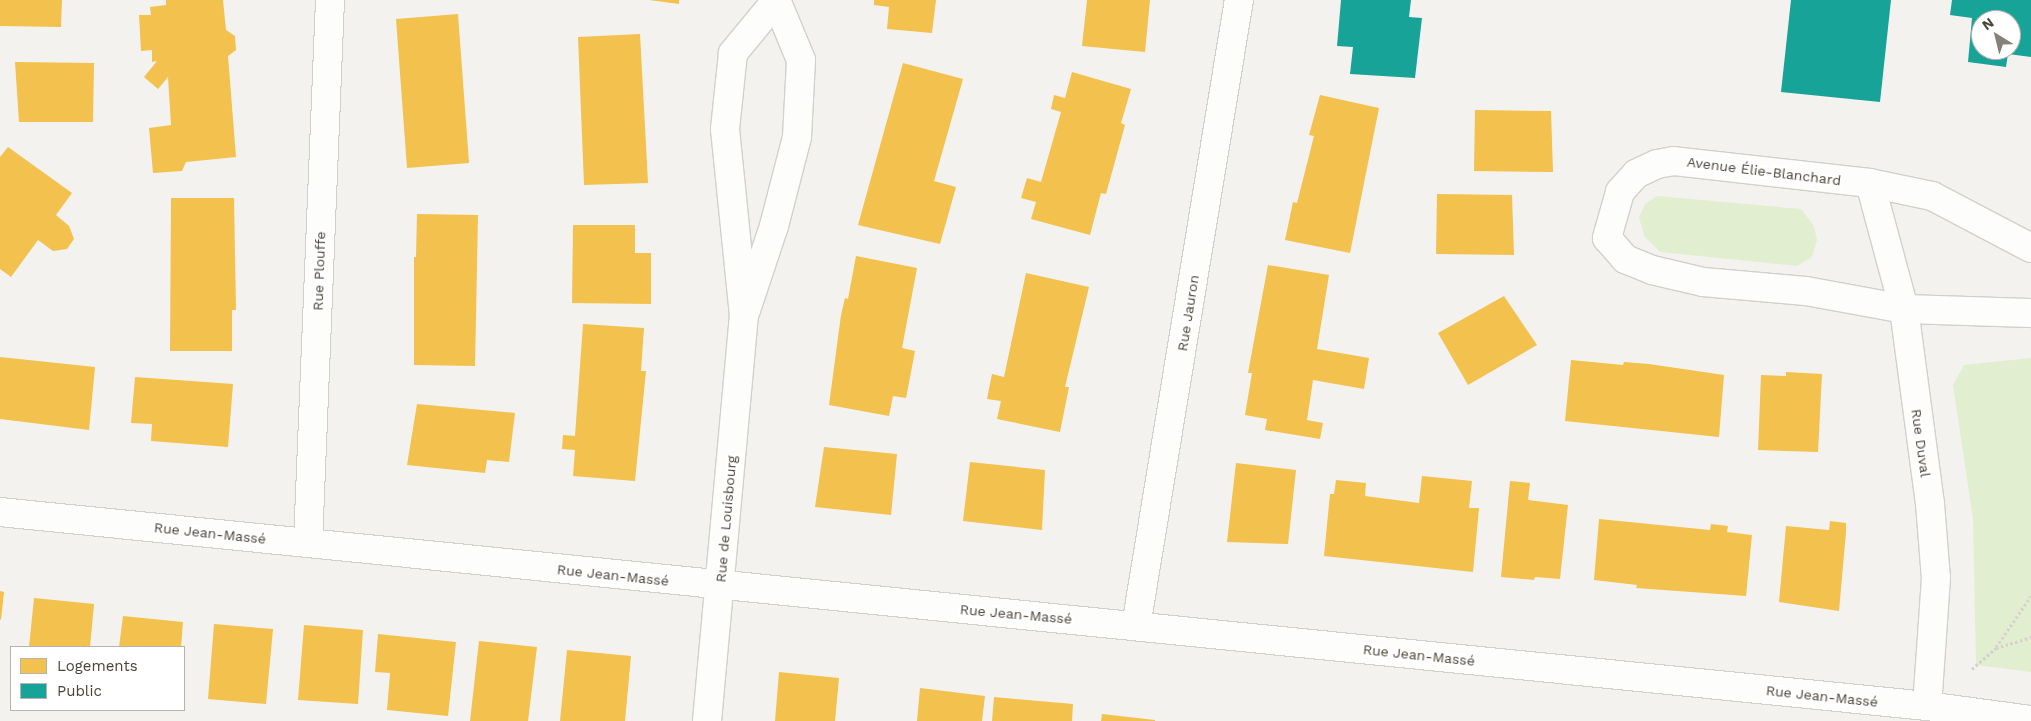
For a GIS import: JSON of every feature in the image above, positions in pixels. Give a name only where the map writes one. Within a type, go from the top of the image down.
[{"type":"street","name":"Rue Plouffe","points":[[308,542],[330,0]]},
{"type":"street","name":"Rue Jauron","points":[[1136,626],[1239,0]]},
{"type":"street","name":"Rue de Louisbourg","points":[[707,721],[744,316],[725,129],[733,53],[776,1],[801,60],[797,137],[774,226],[744,316]]},
{"type":"street","name":"Avenue Élie-Blanchard","points":[[2031,248],[1932,196],[1870,183],[1713,163],[1674,161],[1657,164],[1636,174],[1620,192],[1607,238],[1625,259],[1652,270],[1703,282],[1806,291],[1904,309],[2031,313]]},
{"type":"street","name":"Rue Duval","points":[[1870,183],[1904,309],[1930,504],[1936,578],[1927,706]]},
{"type":"street","name":"Rue Jean-Massé","points":[[0,512],[308,542],[720,586],[1927,706],[2031,720]]},
{"type":"path","points":[[1972,669],[1996,648],[2031,596]]},
{"type":"path","points":[[1996,648],[2031,638]]},
{"type":"green space","points":[[1657,196],[1801,209],[1814,226],[1817,240],[1812,257],[1797,266],[1660,252],[1644,236],[1639,217],[1645,204]]},
{"type":"green space","points":[[2031,358],[2031,672],[1976,665],[1973,519],[1953,385],[1964,365]]},
{"type":"building: Logements","points":[[0,0],[62,0],[61,27],[0,26]]},
{"type":"building: Logements","points":[[166,0],[223,0],[226,30],[235,36],[236,50],[228,56],[236,157],[186,162],[182,171],[153,173],[149,128],[171,125],[168,77],[158,89],[144,77],[157,61],[152,62],[152,50],[141,51],[139,15],[151,15],[150,7],[166,5]]},
{"type":"building: Logements","points":[[649,0],[679,0],[679,4]]},
{"type":"building: Logements","points":[[874,0],[936,0],[932,33],[887,29],[889,7],[874,5]]},
{"type":"building: Logements","points":[[1087,0],[1150,0],[1145,52],[1082,46]]},
{"type":"building: Logements","points":[[458,14],[469,163],[407,168],[396,19]]},
{"type":"building: Logements","points":[[640,34],[648,183],[584,185],[578,37]]},
{"type":"building: Logements","points":[[15,62],[94,63],[93,122],[19,122]]},
{"type":"building: Logements","points":[[903,63],[963,79],[934,181],[956,187],[940,244],[858,225]]},
{"type":"building: Logements","points":[[1072,72],[1131,89],[1121,123],[1125,125],[1106,194],[1101,193],[1090,235],[1031,219],[1036,202],[1021,198],[1027,178],[1041,182],[1061,112],[1051,109],[1054,95],[1065,98]]},
{"type":"building: Logements","points":[[1320,95],[1379,108],[1350,253],[1285,240],[1293,202],[1297,203],[1314,136],[1309,135]]},
{"type":"building: Logements","points":[[1475,110],[1551,111],[1553,172],[1474,171]]},
{"type":"building: Logements","points":[[8,147],[72,193],[56,215],[69,226],[74,239],[67,249],[53,251],[38,240],[11,277],[0,269],[0,157]]},
{"type":"building: Logements","points":[[1437,194],[1512,195],[1514,255],[1436,254]]},
{"type":"building: Logements","points":[[171,198],[234,198],[236,310],[232,310],[232,351],[170,351]]},
{"type":"building: Logements","points":[[417,214],[478,215],[475,366],[414,365],[414,257],[416,257]]},
{"type":"building: Logements","points":[[573,225],[635,225],[635,253],[651,253],[651,304],[572,303]]},
{"type":"building: Logements","points":[[856,256],[917,268],[902,348],[915,351],[906,398],[893,396],[889,416],[829,405],[841,315],[845,298],[848,299]]},
{"type":"building: Logements","points":[[1268,265],[1329,275],[1317,349],[1369,358],[1364,389],[1313,380],[1307,420],[1323,423],[1320,439],[1265,430],[1267,419],[1245,415],[1252,373],[1248,373]]},
{"type":"building: Logements","points":[[1026,273],[1089,287],[1065,387],[1069,387],[1060,432],[997,419],[1001,401],[987,399],[992,374],[1004,377]]},
{"type":"building: Logements","points":[[1504,296],[1537,345],[1468,385],[1438,333]]},
{"type":"building: Logements","points":[[583,324],[644,328],[641,371],[646,371],[635,481],[573,476],[575,450],[562,449],[563,435],[575,436]]},
{"type":"building: Logements","points":[[0,357],[95,367],[89,430],[0,419]]},
{"type":"building: Logements","points":[[1571,360],[1623,365],[1624,362],[1649,364],[1724,375],[1719,437],[1565,421]]},
{"type":"building: Logements","points":[[1786,372],[1822,374],[1818,452],[1758,450],[1761,375],[1786,376]]},
{"type":"building: Logements","points":[[135,377],[233,384],[228,447],[151,441],[152,424],[131,423]]},
{"type":"building: Logements","points":[[417,404],[515,413],[509,462],[487,460],[485,473],[407,465]]},
{"type":"building: Logements","points":[[824,447],[897,454],[891,515],[815,507]]},
{"type":"building: Logements","points":[[970,462],[1045,470],[1042,530],[963,521]]},
{"type":"building: Logements","points":[[1236,463],[1296,470],[1288,544],[1227,542]]},
{"type":"building: Logements","points":[[1422,476],[1472,481],[1469,508],[1479,508],[1473,572],[1324,556],[1330,494],[1334,494],[1336,480],[1366,483],[1365,496],[1419,503]]},
{"type":"building: Logements","points":[[1510,481],[1530,483],[1528,500],[1568,505],[1560,579],[1535,577],[1534,580],[1501,577]]},
{"type":"building: Logements","points":[[1599,519],[1710,530],[1711,524],[1728,526],[1727,532],[1752,535],[1746,596],[1636,588],[1637,585],[1594,580]]},
{"type":"building: Logements","points":[[1830,521],[1846,523],[1839,611],[1779,602],[1786,526],[1829,530]]},
{"type":"building: Logements","points":[[0,591],[4,592],[1,620],[0,619]]},
{"type":"building: Logements","points":[[34,598],[94,604],[90,646],[29,646]]},
{"type":"building: Logements","points":[[123,616],[183,622],[181,646],[119,646]]},
{"type":"building: Logements","points":[[214,624],[273,629],[266,704],[208,699]]},
{"type":"building: Logements","points":[[304,625],[363,630],[358,704],[298,700]]},
{"type":"building: Logements","points":[[378,634],[456,642],[448,716],[387,710],[390,673],[375,672]]},
{"type":"building: Logements","points":[[479,641],[537,647],[528,721],[470,721]]},
{"type":"building: Logements","points":[[567,650],[631,656],[625,721],[560,721]]},
{"type":"building: Logements","points":[[779,672],[839,678],[835,721],[775,721]]},
{"type":"building: Logements","points":[[920,688],[985,696],[982,721],[917,721]]},
{"type":"building: Logements","points":[[994,697],[1073,704],[1072,721],[992,721]]},
{"type":"building: Logements","points":[[1102,714],[1155,720],[1155,721],[1101,721]]},
{"type":"building: Public","points":[[1341,0],[1411,0],[1409,17],[1422,18],[1415,78],[1350,74],[1353,47],[1337,46]]},
{"type":"building: Public","points":[[1791,0],[1891,0],[1880,102],[1781,92]]},
{"type":"building: Public","points":[[1952,0],[2031,0],[2031,57],[2021,56],[2021,10],[1971,10],[1971,18],[1950,15]]},
{"type":"building: Public","points":[[1971,29],[1971,60],[2007,60],[2006,67],[1968,62]]}]
